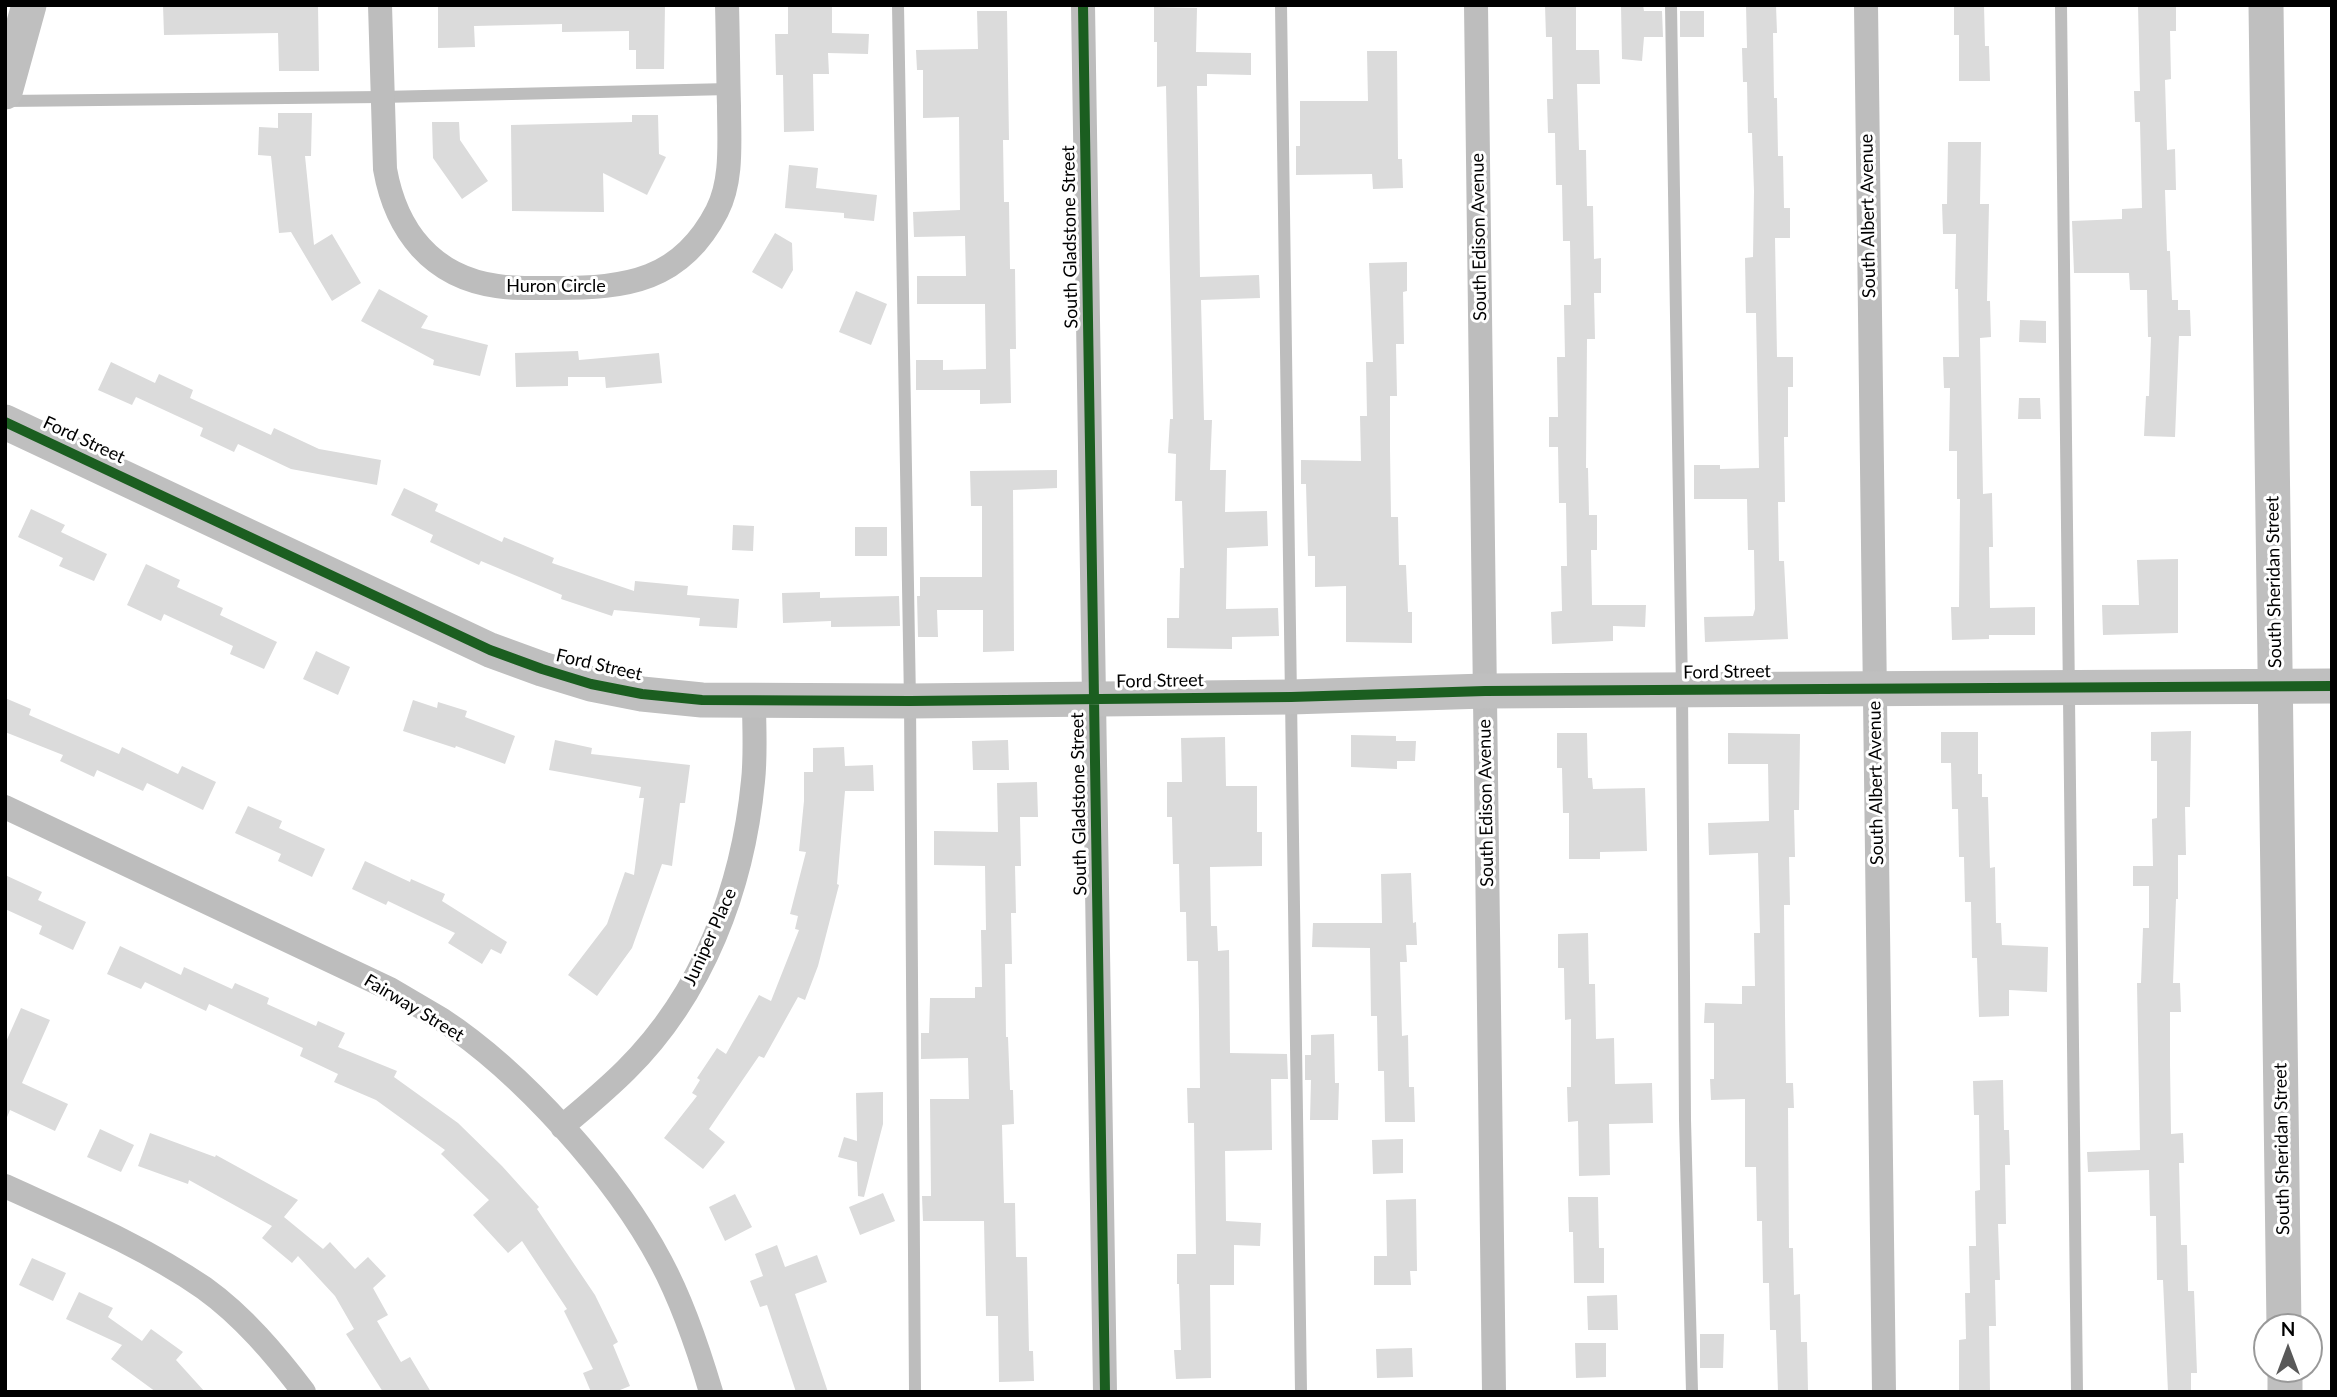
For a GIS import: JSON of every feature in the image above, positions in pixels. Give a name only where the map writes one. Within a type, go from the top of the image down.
[{"type":"street","points":[[5,92],[29,5]]},
{"type":"street","name":"Huron Circle","points":[[380,5],[385,169],[389,194],[398,218],[414,240],[433,259],[468,279],[495,286],[598,288],[627,284],[653,275],[676,261],[698,240],[723,198],[729,159],[727,5]]},
{"type":"street","name":"South Gladstone Street","points":[[1083,5],[1105,1392]]},
{"type":"street","name":"South Edison Avenue","points":[[1476,5],[1494,1392]]},
{"type":"street","name":"South Albert Avenue","points":[[1866,5],[1884,1392]]},
{"type":"street","name":"South Sheridan Street","points":[[2266,5],[2284,1313]]},
{"type":"street","name":"Ford Street","points":[[5,422],[503,655],[591,684],[642,694],[702,700],[909,701],[1485,691],[2332,686]]},
{"type":"street","name":"Juniper Place","points":[[562,1127],[627,1069],[664,1025],[691,986],[722,920],[738,870],[747,829],[753,779],[754,700]]},
{"type":"street","name":"Fairway Street","points":[[5,807],[390,989],[442,1020],[481,1050],[517,1080],[562,1127],[637,1222],[662,1263],[684,1311],[711,1392]]},
{"type":"street","points":[[5,1186],[143,1250],[205,1289],[242,1319],[282,1362],[304,1392]]},
{"type":"lane","points":[[898,5],[909,701],[915,1392]]},
{"type":"lane","points":[[1281,5],[1301,1392]]},
{"type":"lane","points":[[1671,5],[1682,690],[1685,1120],[1692,1392]]},
{"type":"lane","points":[[2061,5],[2077,1392]]},
{"type":"lane","points":[[5,101],[381,97],[729,89]]},
{"type":"building","points":[[163,5],[318,5],[319,71],[279,71],[278,33],[164,35]]},
{"type":"building","points":[[438,5],[665,5],[664,69],[636,69],[636,50],[629,50],[629,31],[562,32],[562,24],[474,26],[475,47],[438,48]]},
{"type":"building","points":[[788,5],[832,5],[832,33],[869,34],[868,54],[828,53],[829,74],[813,74],[814,131],[784,132],[783,75],[776,75],[775,34],[788,34]]},
{"type":"building","points":[[1545,5],[1576,5],[1576,50],[1599,50],[1600,84],[1577,84],[1579,150],[1586,150],[1587,206],[1593,206],[1594,259],[1601,258],[1601,293],[1594,293],[1595,339],[1587,339],[1586,468],[1589,515],[1597,515],[1597,550],[1591,550],[1592,605],[1646,605],[1645,627],[1613,626],[1613,641],[1552,644],[1551,612],[1562,611],[1561,566],[1567,566],[1566,503],[1559,503],[1558,447],[1549,447],[1549,417],[1558,417],[1557,357],[1565,357],[1564,305],[1571,305],[1570,241],[1563,241],[1562,185],[1556,185],[1555,133],[1548,133],[1547,99],[1553,99],[1552,37],[1546,37]]},
{"type":"building","points":[[1621,5],[1643,5],[1644,11],[1662,11],[1663,37],[1644,37],[1642,61],[1622,59]]},
{"type":"building","points":[[1746,5],[1776,5],[1777,33],[1773,33],[1778,156],[1783,156],[1784,208],[1790,208],[1790,238],[1775,238],[1777,357],[1793,357],[1793,387],[1788,387],[1788,437],[1784,437],[1785,502],[1778,502],[1779,561],[1784,561],[1788,639],[1705,642],[1704,617],[1753,616],[1755,609],[1754,550],[1748,550],[1747,499],[1694,499],[1694,465],[1720,465],[1720,469],[1759,468],[1756,313],[1746,313],[1745,258],[1753,257],[1754,191],[1752,133],[1748,133],[1747,82],[1743,82],[1742,48],[1747,48]]},
{"type":"building","points":[[1954,5],[1984,5],[1985,46],[1989,46],[1990,81],[1959,81],[1959,35],[1954,35]]},
{"type":"building","points":[[2138,5],[2176,5],[2176,31],[2170,31],[2171,79],[2165,80],[2167,150],[2175,149],[2176,190],[2165,190],[2167,251],[2170,251],[2172,300],[2178,300],[2178,310],[2190,310],[2191,336],[2179,336],[2175,437],[2144,436],[2146,396],[2149,396],[2151,337],[2148,337],[2147,290],[2130,290],[2129,273],[2074,273],[2072,221],[2122,219],[2122,209],[2142,208],[2140,122],[2135,122],[2134,91],[2140,91]]},
{"type":"building","points":[[1154,7],[1197,8],[1196,52],[1251,53],[1251,75],[1207,74],[1207,86],[1197,86],[1200,277],[1259,275],[1260,298],[1201,300],[1204,420],[1212,420],[1210,470],[1226,470],[1225,512],[1267,511],[1268,546],[1227,548],[1226,609],[1278,608],[1279,636],[1232,637],[1232,649],[1167,648],[1167,618],[1179,618],[1180,568],[1184,568],[1182,501],[1175,501],[1176,454],[1168,453],[1170,419],[1173,419],[1166,86],[1157,87]]},
{"type":"building","points":[[977,11],[1007,11],[1009,140],[1003,140],[1004,202],[1009,202],[1010,269],[1015,269],[1016,349],[1010,349],[1011,403],[980,404],[980,390],[916,390],[916,360],[943,360],[943,370],[986,369],[985,304],[917,304],[917,276],[966,276],[965,236],[914,237],[913,212],[960,210],[959,117],[923,118],[923,70],[917,70],[916,50],[978,49]]},
{"type":"building","points":[[1680,11],[1704,11],[1704,37],[1680,37]]},
{"type":"building","points":[[1367,51],[1397,51],[1398,159],[1402,159],[1403,188],[1373,189],[1372,174],[1296,175],[1296,146],[1300,146],[1300,101],[1368,101]]},
{"type":"building","points":[[278,113],[312,113],[311,156],[305,156],[314,245],[332,234],[361,283],[332,301],[291,232],[279,233],[271,156],[258,155],[259,127],[278,128]]},
{"type":"building","points":[[632,115],[658,115],[659,154],[666,157],[647,195],[603,173],[604,212],[512,211],[511,125],[632,122]]},
{"type":"building","points":[[432,122],[459,122],[460,140],[488,181],[462,199],[433,158]]},
{"type":"building","points":[[1948,142],[1981,142],[1980,204],[1989,204],[1987,301],[1990,301],[1991,337],[1980,338],[1983,494],[1992,493],[1990,608],[2035,607],[2035,635],[1989,635],[1989,639],[1952,640],[1951,607],[1959,607],[1960,499],[1957,499],[1957,451],[1949,451],[1950,388],[1944,388],[1943,357],[1959,357],[1958,289],[1955,289],[1956,234],[1943,234],[1942,204],[1947,204]]},
{"type":"building","points":[[789,165],[818,168],[816,188],[877,195],[874,221],[844,218],[844,213],[785,208]]},
{"type":"building","points":[[775,233],[792,243],[793,270],[782,289],[752,272]]},
{"type":"building","points":[[1407,262],[1407,291],[1403,292],[1404,344],[1396,344],[1397,396],[1390,396],[1390,450],[1391,517],[1398,517],[1399,565],[1406,565],[1408,612],[1412,612],[1412,643],[1346,642],[1346,586],[1315,587],[1315,556],[1308,556],[1306,484],[1301,484],[1301,460],[1361,461],[1360,416],[1367,416],[1366,362],[1373,362],[1369,263]]},
{"type":"building","points":[[379,289],[428,316],[421,328],[488,345],[480,376],[433,365],[434,360],[361,321]]},
{"type":"building","points":[[856,291],[887,304],[871,345],[839,332]]},
{"type":"building","points":[[2020,320],[2046,321],[2046,343],[2019,342]]},
{"type":"building","points":[[578,351],[579,360],[659,353],[662,383],[606,388],[605,377],[568,377],[568,386],[516,387],[515,353]]},
{"type":"building","points":[[111,362],[155,383],[159,374],[193,390],[190,398],[271,435],[274,428],[319,449],[381,460],[377,485],[291,469],[238,444],[234,452],[200,436],[203,428],[136,397],[132,405],[98,390]]},
{"type":"building","points":[[2019,398],[2040,398],[2041,419],[2018,419]]},
{"type":"building","points":[[1057,470],[1057,488],[1013,490],[1014,651],[983,652],[983,610],[937,610],[938,637],[918,637],[917,596],[920,596],[920,577],[982,577],[982,506],[971,506],[970,471]]},
{"type":"building","points":[[404,488],[438,504],[435,511],[502,542],[504,537],[554,558],[552,563],[634,591],[635,581],[688,586],[687,595],[739,599],[737,628],[699,626],[700,618],[614,610],[612,616],[561,599],[562,595],[481,561],[479,565],[430,542],[433,535],[391,515]]},
{"type":"building","points":[[31,509],[65,525],[61,532],[107,554],[94,581],[59,566],[63,558],[18,537]]},
{"type":"building","points":[[733,525],[754,526],[753,551],[732,550]]},
{"type":"building","points":[[855,527],[887,527],[887,556],[855,556]]},
{"type":"building","points":[[2178,559],[2178,633],[2103,635],[2102,605],[2139,605],[2137,560]]},
{"type":"building","points":[[146,564],[180,580],[177,587],[223,608],[220,615],[277,642],[264,669],[230,654],[233,646],[164,614],[161,621],[127,605]]},
{"type":"building","points":[[820,592],[820,598],[899,596],[900,626],[831,627],[831,621],[783,623],[782,593]]},
{"type":"building","points":[[316,651],[350,667],[338,695],[303,679]]},
{"type":"building","points":[[5,698],[31,709],[29,715],[119,754],[122,747],[178,774],[182,766],[216,782],[203,810],[147,783],[143,791],[97,770],[94,777],[60,761],[63,755],[5,732]]},
{"type":"building","points":[[413,700],[437,708],[438,702],[467,711],[465,717],[515,736],[505,764],[403,731]]},
{"type":"building","points":[[2191,731],[2190,807],[2185,807],[2186,855],[2178,855],[2173,983],[2180,983],[2181,1012],[2170,1012],[2170,1064],[2171,1134],[2183,1133],[2184,1163],[2179,1163],[2181,1245],[2187,1245],[2188,1291],[2194,1291],[2197,1373],[2191,1373],[2191,1392],[2168,1392],[2163,1280],[2157,1280],[2156,1216],[2150,1216],[2149,1170],[2088,1172],[2087,1152],[2140,1150],[2137,983],[2141,983],[2143,928],[2149,928],[2149,886],[2133,886],[2133,866],[2153,866],[2152,819],[2157,818],[2157,761],[2151,761],[2151,732]]},
{"type":"building","points":[[1941,732],[1978,732],[1978,774],[1982,774],[1982,797],[1988,797],[1990,868],[1995,867],[1996,923],[2001,923],[2002,945],[2048,947],[2047,992],[2009,990],[2009,1016],[1979,1017],[1977,958],[1972,958],[1971,902],[1965,902],[1964,857],[1959,857],[1958,809],[1952,809],[1951,763],[1941,763]]},
{"type":"building","points":[[1557,733],[1587,733],[1588,778],[1592,778],[1593,789],[1645,788],[1647,851],[1600,852],[1600,859],[1569,859],[1569,813],[1563,813],[1562,768],[1557,768]]},
{"type":"building","points":[[1728,733],[1800,734],[1799,810],[1794,810],[1795,857],[1789,857],[1790,905],[1784,905],[1785,1015],[1786,1083],[1793,1083],[1794,1108],[1788,1108],[1789,1248],[1793,1248],[1794,1295],[1800,1294],[1801,1342],[1807,1342],[1808,1392],[1778,1392],[1776,1330],[1770,1330],[1769,1283],[1763,1283],[1762,1221],[1757,1221],[1756,1167],[1745,1167],[1745,1099],[1711,1100],[1710,1079],[1714,1079],[1714,1023],[1704,1023],[1705,1003],[1742,1004],[1742,986],[1755,986],[1754,933],[1760,933],[1758,853],[1709,855],[1708,823],[1769,821],[1768,764],[1728,764]]},
{"type":"building","points":[[1351,735],[1396,736],[1396,741],[1416,741],[1415,761],[1397,761],[1397,769],[1351,767]]},
{"type":"building","points":[[1225,737],[1226,786],[1257,786],[1257,832],[1262,832],[1262,866],[1210,867],[1211,926],[1217,926],[1218,951],[1229,950],[1230,1053],[1287,1054],[1288,1079],[1271,1079],[1272,1150],[1225,1151],[1226,1221],[1261,1223],[1260,1246],[1234,1245],[1234,1285],[1210,1285],[1211,1378],[1176,1379],[1174,1350],[1181,1350],[1177,1254],[1196,1254],[1194,1123],[1188,1123],[1187,1088],[1200,1088],[1199,1012],[1198,961],[1187,961],[1186,912],[1180,912],[1179,864],[1173,864],[1172,817],[1167,817],[1167,782],[1182,782],[1181,738]]},
{"type":"building","points":[[555,740],[592,748],[591,754],[690,765],[685,803],[680,803],[672,866],[662,864],[632,948],[597,996],[568,975],[607,924],[625,872],[634,875],[644,798],[639,798],[641,787],[549,770]]},
{"type":"building","points":[[1008,740],[1009,770],[973,770],[972,741]]},
{"type":"building","points":[[844,747],[845,766],[873,765],[874,791],[845,791],[839,885],[818,966],[805,1000],[798,997],[764,1058],[759,1056],[709,1129],[725,1142],[703,1169],[664,1138],[697,1096],[692,1093],[700,1080],[697,1078],[717,1048],[726,1054],[759,995],[771,1001],[799,930],[795,929],[798,916],[790,914],[806,852],[799,851],[804,772],[813,772],[813,748]]},
{"type":"building","points":[[1037,782],[1038,817],[1020,817],[1021,866],[1015,866],[1016,913],[1011,913],[1012,964],[1005,964],[1006,1037],[1010,1090],[1013,1090],[1014,1124],[1002,1125],[1004,1203],[1015,1203],[1016,1257],[1027,1257],[1029,1351],[1033,1351],[1034,1381],[999,1382],[998,1316],[986,1316],[984,1221],[923,1221],[922,1196],[931,1196],[930,1099],[969,1099],[968,1058],[921,1059],[921,1033],[929,1033],[930,998],[975,998],[975,987],[982,987],[981,930],[986,930],[985,866],[934,865],[934,831],[998,832],[997,783]]},
{"type":"building","points":[[248,806],[282,821],[279,828],[325,849],[312,877],[278,861],[281,854],[235,833]]},
{"type":"building","points":[[365,861],[410,882],[411,879],[445,894],[442,901],[507,942],[501,954],[491,949],[482,964],[448,943],[455,933],[388,901],[386,905],[352,889]]},
{"type":"building","points":[[1411,873],[1413,923],[1416,922],[1417,945],[1406,945],[1407,962],[1400,962],[1402,1036],[1408,1035],[1409,1087],[1414,1087],[1415,1122],[1385,1122],[1384,1071],[1378,1071],[1377,1016],[1371,1016],[1370,948],[1312,947],[1313,923],[1382,923],[1381,874]]},
{"type":"building","points":[[5,875],[42,892],[38,900],[86,922],[73,950],[39,934],[42,926],[5,909]]},
{"type":"building","points":[[1588,933],[1589,984],[1595,984],[1596,1039],[1614,1038],[1615,1084],[1652,1083],[1653,1123],[1609,1124],[1610,1175],[1579,1176],[1578,1121],[1568,1122],[1571,1019],[1565,1020],[1564,968],[1558,968],[1558,934]]},
{"type":"building","points":[[120,946],[181,975],[184,967],[232,989],[235,983],[269,998],[267,1004],[316,1026],[318,1021],[345,1033],[338,1047],[397,1071],[394,1077],[458,1123],[539,1207],[537,1209],[595,1295],[618,1342],[613,1345],[630,1386],[615,1392],[591,1392],[583,1373],[593,1369],[564,1311],[567,1309],[522,1241],[508,1253],[473,1215],[489,1200],[441,1154],[445,1150],[376,1100],[334,1082],[338,1074],[300,1056],[303,1048],[209,1004],[206,1011],[145,982],[141,989],[107,974]]},
{"type":"building","points":[[21,1008],[50,1020],[22,1083],[68,1104],[55,1131],[10,1110],[5,1122],[5,1044]]},
{"type":"building","points":[[1334,1034],[1335,1083],[1339,1083],[1338,1120],[1310,1120],[1311,1080],[1305,1080],[1305,1055],[1311,1055],[1311,1035]]},
{"type":"building","points":[[2003,1080],[2004,1130],[2009,1130],[2010,1165],[2005,1165],[2006,1224],[1998,1224],[2000,1280],[1995,1280],[1996,1326],[1989,1326],[1990,1392],[1959,1392],[1959,1340],[1966,1339],[1965,1293],[1970,1293],[1969,1246],[1976,1246],[1975,1191],[1980,1190],[1979,1115],[1974,1115],[1973,1081]]},
{"type":"building","points":[[883,1092],[883,1124],[864,1197],[858,1196],[857,1162],[838,1157],[844,1137],[857,1141],[856,1093]]},
{"type":"building","points":[[100,1129],[134,1145],[121,1172],[87,1157]]},
{"type":"building","points":[[150,1133],[215,1157],[216,1155],[298,1200],[284,1217],[323,1249],[330,1242],[355,1269],[368,1257],[386,1276],[373,1288],[388,1315],[377,1321],[401,1362],[410,1357],[431,1392],[383,1392],[346,1334],[354,1329],[335,1296],[298,1256],[292,1263],[262,1238],[272,1226],[189,1180],[188,1184],[138,1166]]},
{"type":"building","points":[[1403,1139],[1403,1173],[1373,1174],[1372,1140]]},
{"type":"building","points":[[883,1193],[895,1221],[860,1235],[849,1207]]},
{"type":"building","points":[[735,1194],[752,1227],[725,1241],[709,1207]]},
{"type":"building","points":[[1568,1197],[1598,1197],[1599,1248],[1604,1248],[1604,1283],[1574,1283],[1573,1232],[1569,1232]]},
{"type":"building","points":[[1416,1199],[1417,1271],[1410,1271],[1411,1285],[1374,1285],[1374,1256],[1387,1256],[1386,1200]]},
{"type":"building","points":[[777,1245],[785,1267],[817,1255],[827,1282],[795,1294],[828,1392],[796,1392],[767,1305],[760,1307],[750,1281],[763,1276],[755,1254]]},
{"type":"building","points":[[32,1258],[66,1273],[53,1301],[19,1285]]},
{"type":"building","points":[[79,1292],[113,1308],[108,1317],[142,1341],[151,1329],[183,1352],[176,1360],[205,1392],[156,1392],[111,1359],[122,1345],[66,1319]]},
{"type":"building","points":[[1617,1295],[1618,1330],[1588,1330],[1587,1296]]},
{"type":"building","points":[[1700,1334],[1724,1334],[1723,1368],[1700,1368]]},
{"type":"building","points":[[1575,1343],[1606,1343],[1606,1377],[1576,1378]]},
{"type":"building","points":[[1412,1348],[1413,1377],[1377,1378],[1376,1349]]},
{"type":"cycle path","points":[[1083,5],[1105,1392]]},
{"type":"cycle path","points":[[5,422],[490,650],[591,684],[642,694],[702,700],[910,701],[1291,697],[1485,691],[2332,686]]}]
